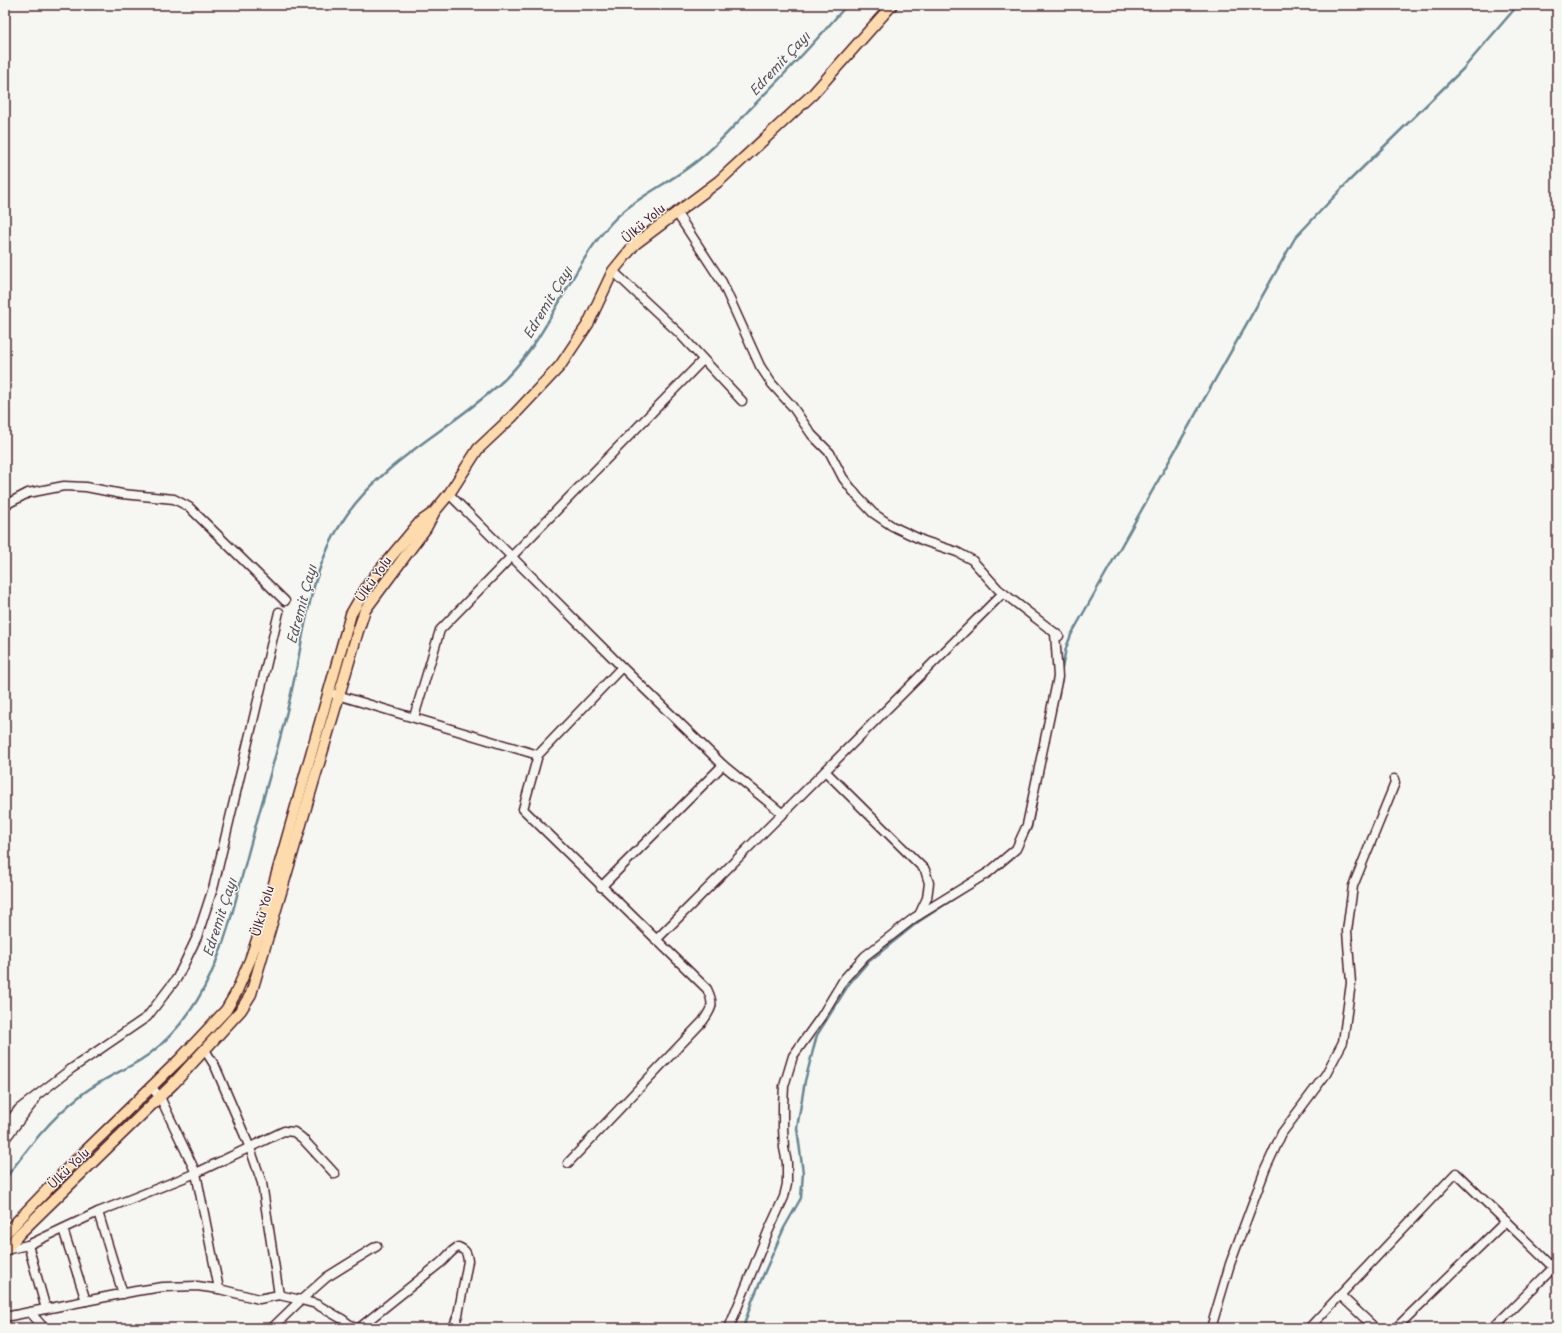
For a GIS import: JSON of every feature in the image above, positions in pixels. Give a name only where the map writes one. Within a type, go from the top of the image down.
[{"type":"main road","name":"Ülkü Yolu","points":[[5,1250],[19,1234],[160,1097],[241,1010],[251,994],[365,610],[426,528],[435,512],[449,494],[478,449],[512,417],[560,366],[588,324],[613,272],[635,244],[718,180],[813,94],[892,5]]},
{"type":"main road","name":"Ülkü Yolu","points":[[5,1234],[68,1168],[212,1026],[226,1010],[236,993],[250,960],[263,922],[351,614],[369,584],[420,522],[435,512]]},
{"type":"street","points":[[676,212],[722,282],[760,366],[772,384],[792,406],[812,435],[830,453],[843,478],[857,496],[873,513],[892,526],[924,541],[957,552],[972,560],[1003,593],[1058,635],[1058,677],[1027,825],[1016,849],[989,872],[919,915],[864,956],[844,979],[821,1017],[793,1056],[784,1086],[783,1134],[787,1163],[787,1184],[784,1197],[768,1232],[729,1328]]},
{"type":"street","points":[[613,272],[679,333],[742,401]]},
{"type":"street","points":[[414,717],[440,630],[703,360]]},
{"type":"street","points":[[5,505],[28,493],[64,486],[86,487],[122,494],[174,499],[189,507],[285,601]]},
{"type":"street","points":[[449,494],[622,667],[723,765],[783,814]]},
{"type":"street","points":[[656,940],[1003,593]]},
{"type":"street","points":[[5,1126],[19,1109],[71,1069],[147,1017],[177,978],[197,937],[214,885],[279,612]]},
{"type":"street","points":[[568,1163],[711,1011],[712,1001],[707,989],[601,887],[523,809],[538,755],[622,667]]},
{"type":"street","points":[[328,692],[538,755]]},
{"type":"street","points":[[601,887],[723,765]]},
{"type":"street","points":[[826,771],[925,870],[929,883],[927,898],[919,915]]},
{"type":"street","points":[[1211,1328],[1230,1264],[1265,1170],[1282,1133],[1326,1074],[1343,1042],[1351,983],[1347,931],[1353,886],[1395,783],[1394,779]]},
{"type":"street","points":[[205,1050],[214,1066],[250,1148],[262,1183],[279,1295]]},
{"type":"street","points":[[151,1087],[160,1097],[196,1173],[219,1289]]},
{"type":"street","points":[[5,1139],[40,1093]]},
{"type":"street","points":[[5,1250],[28,1245],[98,1212],[196,1173],[250,1148],[280,1132],[294,1132],[302,1138],[335,1174]]},
{"type":"street","points":[[1309,1328],[1456,1174],[1555,1269],[1493,1328]]},
{"type":"street","points":[[98,1212],[122,1294]]},
{"type":"street","points":[[1396,1328],[1506,1221]]},
{"type":"street","points":[[63,1229],[86,1301]]},
{"type":"street","points":[[28,1245],[46,1309]]},
{"type":"street","points":[[272,1328],[327,1277],[377,1246]]},
{"type":"street","points":[[359,1328],[439,1264],[452,1250],[458,1247],[467,1253],[468,1261],[458,1315],[452,1328]]},
{"type":"street","points":[[5,1317],[163,1287],[198,1286],[219,1289],[259,1299],[279,1295],[316,1304],[342,1319],[354,1328]]},
{"type":"street","points":[[1340,1295],[1375,1328]]},
{"type":"street","points":[[30,1312],[44,1328]]},
{"type":"waterway","name":"Edremit Çayı","points":[[5,1179],[40,1134],[69,1105],[94,1086],[139,1061],[161,1044],[180,1024],[197,1001],[204,988],[217,959],[234,908],[287,712],[316,580],[334,536],[346,516],[381,476],[401,459],[465,412],[505,379],[535,342],[583,261],[611,223],[621,213],[643,197],[691,166],[714,146],[799,58],[847,5]]},
{"type":"waterway","points":[[1061,674],[1066,648],[1071,635],[1295,238],[1349,181],[1463,69],[1518,5]]},
{"type":"waterway","points":[[1021,847],[1031,828],[1041,775]]},
{"type":"waterway","points":[[1002,866],[1013,858],[1017,852]]},
{"type":"waterway","points":[[743,1328],[752,1301],[784,1228],[801,1198],[803,1173],[797,1128],[805,1081],[817,1035],[849,984],[867,963],[918,922],[975,885]]}]
